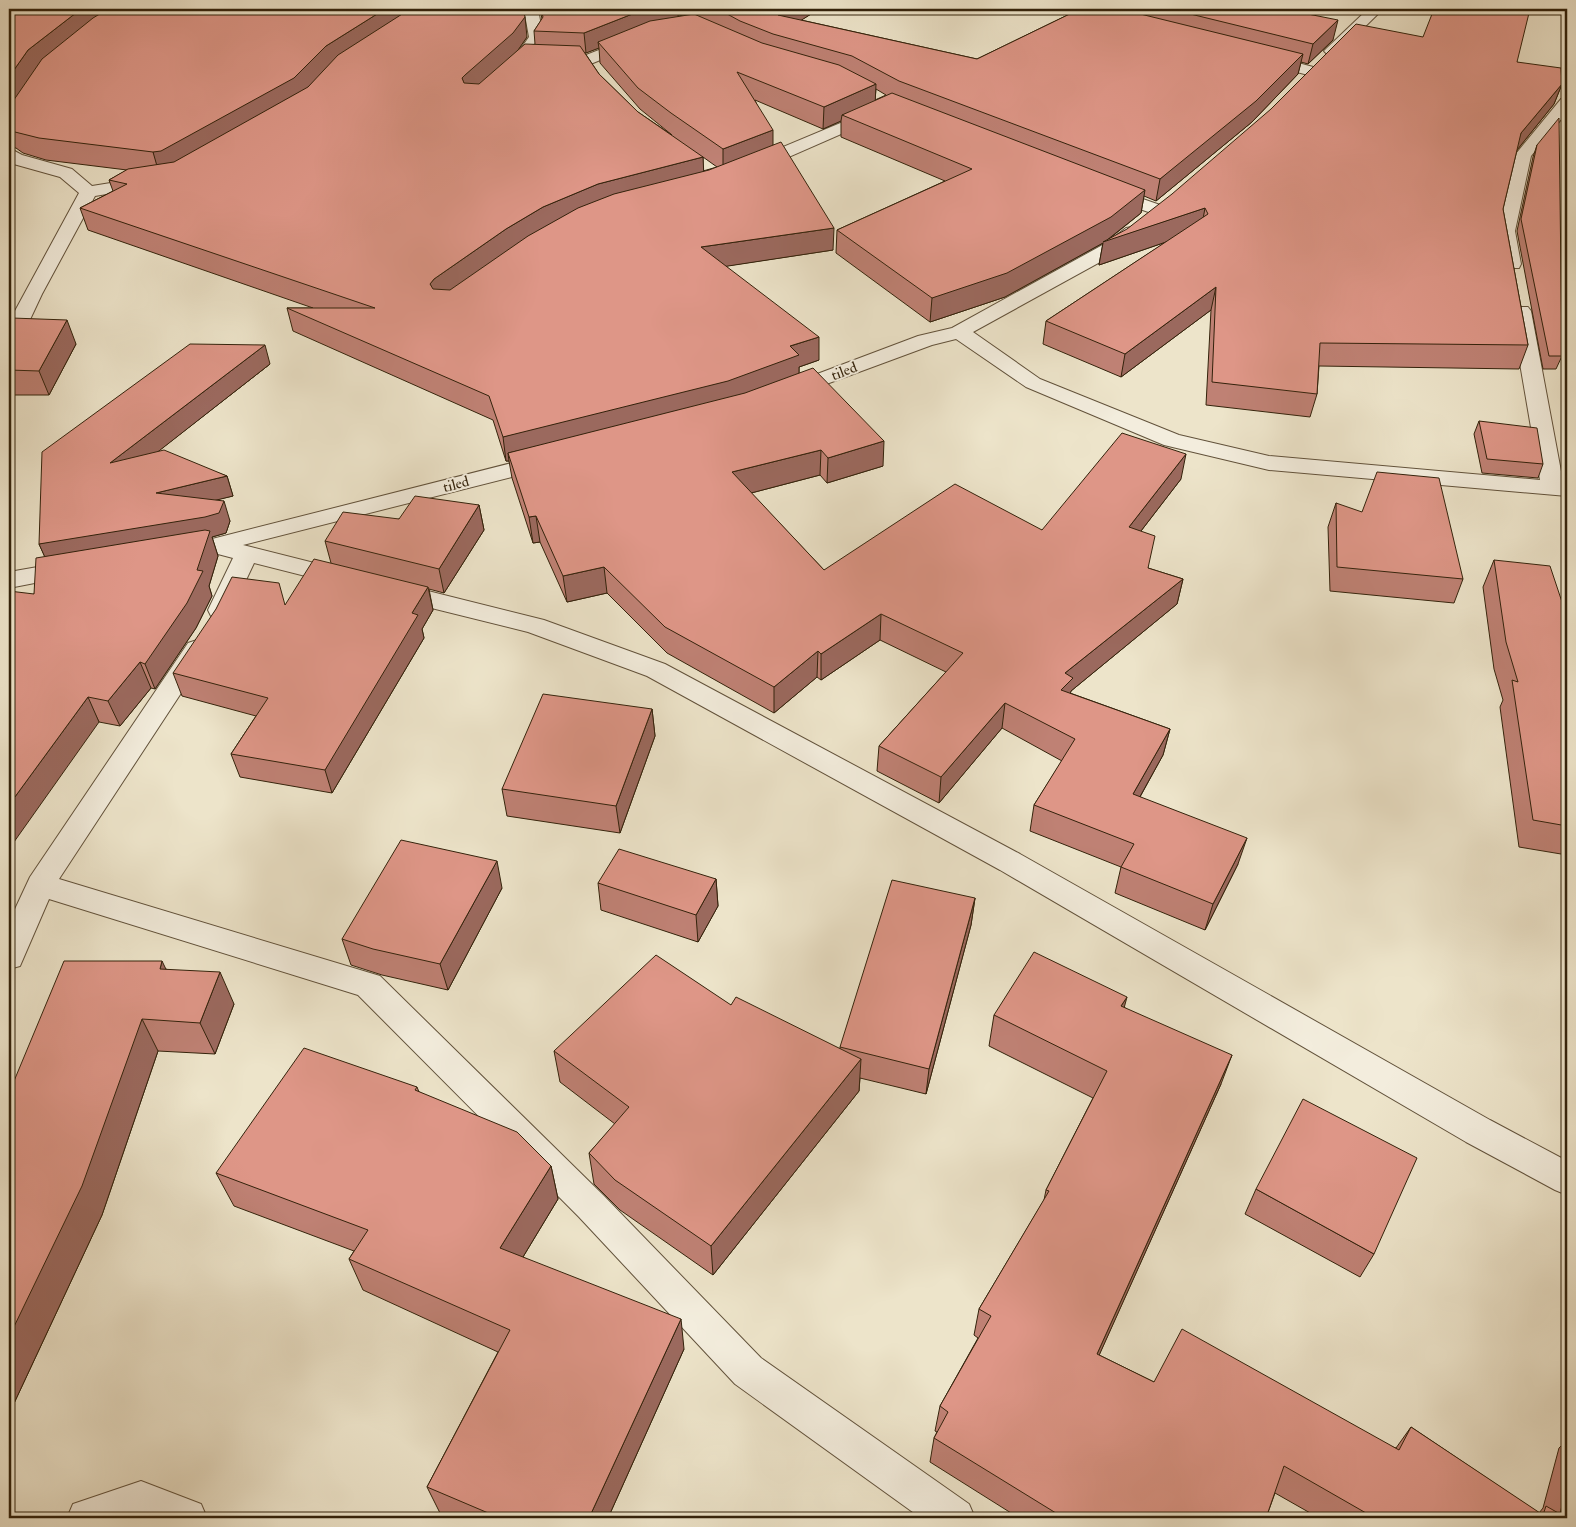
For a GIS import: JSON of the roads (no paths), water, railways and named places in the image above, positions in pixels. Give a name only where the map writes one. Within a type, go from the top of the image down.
[{"type":"street","points":[[496,81],[523,57],[536,37],[531,9]]},
{"type":"street","points":[[632,9],[676,10],[696,27]]},
{"type":"street","points":[[1245,54],[1306,78],[1376,9]]},
{"type":"street","points":[[1554,9],[1567,10]]},
{"type":"street","points":[[676,31],[696,27],[709,30],[729,42]]},
{"type":"street","points":[[523,57],[588,60],[647,36]]},
{"type":"street","points":[[588,60],[598,75]]},
{"type":"street","points":[[738,173],[824,138],[884,102]]},
{"type":"street","points":[[1514,278],[1506,230],[1523,155],[1567,102]]},
{"type":"street","points":[[9,152],[16,159],[66,173],[88,192],[164,180]]},
{"type":"street","points":[[9,174],[29,162]]},
{"type":"street","name":"tiled","points":[[773,398],[925,340],[959,332],[1115,246],[1167,204],[1094,187]]},
{"type":"street","points":[[9,343],[32,294],[88,192]]},
{"type":"street","points":[[959,332],[1033,383],[1172,440],[1269,463],[1560,488],[1518,297]]},
{"type":"street","name":"tiled","points":[[154,555],[212,546],[563,456]]},
{"type":"street","points":[[212,546],[248,553],[535,626],[656,670],[1010,862],[1478,1131],[1567,1179]]},
{"type":"street","points":[[9,957],[40,885],[210,631],[248,553]]},
{"type":"street","points":[[9,580],[96,565]]},
{"type":"street","points":[[40,885],[369,985],[590,1206],[748,1370],[955,1518]]},
{"type":"street","points":[[87,1518],[141,1501],[187,1518]]}]
